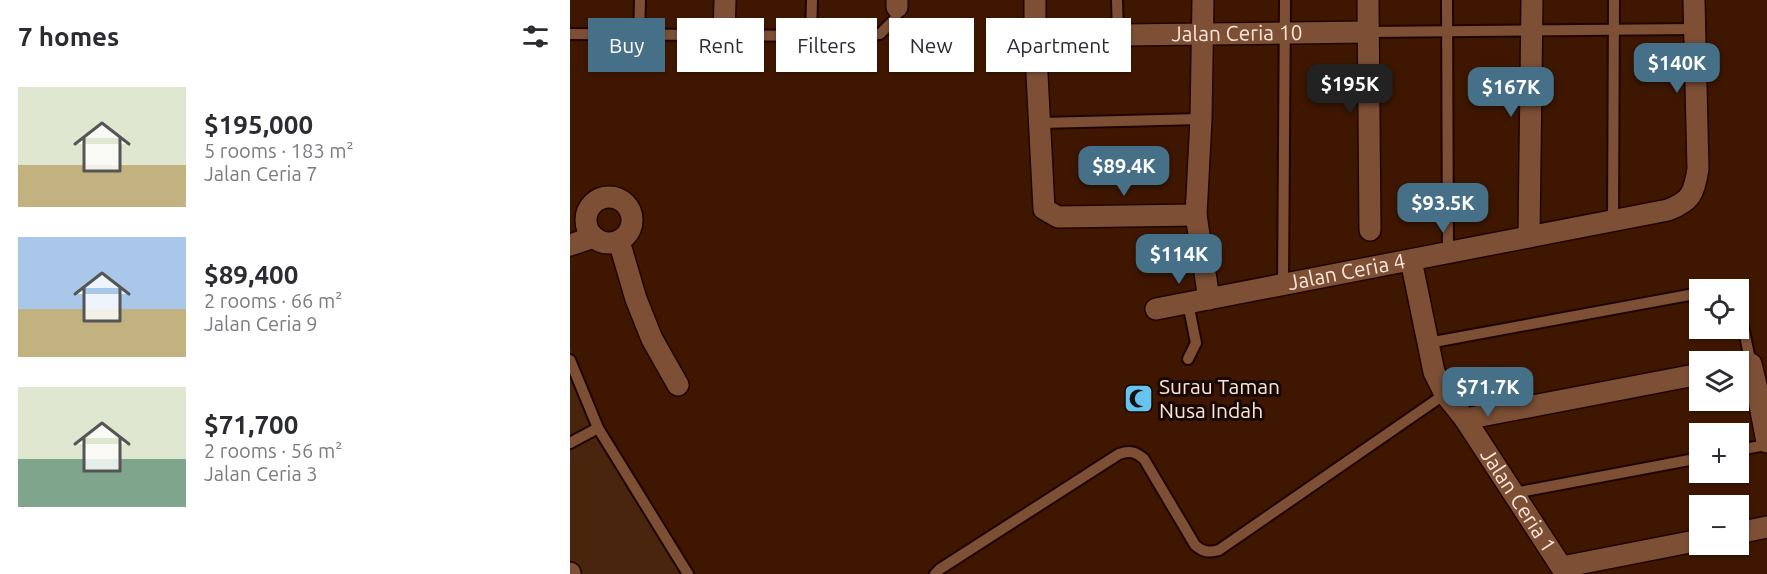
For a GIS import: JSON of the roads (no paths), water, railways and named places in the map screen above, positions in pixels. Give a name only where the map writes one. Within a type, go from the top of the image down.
[{"type":"street","points":[[724,18],[725,0]]},
{"type":"street","points":[[1035,0],[1035,18]]},
{"type":"street","points":[[1198,301],[1196,215],[1201,119],[1203,0]]},
{"type":"street","points":[[1368,0],[1370,230]]},
{"type":"street","points":[[1529,237],[1532,0]]},
{"type":"street","points":[[1694,0],[1694,29]]},
{"type":"street","name":"Jalan Ceria 4","points":[[1156,309],[1613,221],[1668,210],[1682,204],[1691,195],[1698,169],[1694,29]]},
{"type":"street","name":"Jalan Ceria 10","points":[[1131,35],[1368,32]]},
{"type":"street","points":[[1037,72],[1044,209],[1058,217],[1196,215]]},
{"type":"street","points":[[570,245],[584,228],[587,215],[594,203],[607,197],[621,200],[626,204],[632,217],[629,231],[619,241],[606,243],[599,241],[584,228]]},
{"type":"street","points":[[619,241],[636,299],[652,339],[678,385]]},
{"type":"street","name":"Jalan Ceria 1","points":[[1411,260],[1434,372],[1445,394],[1465,419],[1564,571]]},
{"type":"street","points":[[1749,372],[1756,385],[1767,443]]},
{"type":"street","points":[[1465,419],[1689,376]]},
{"type":"street","points":[[1749,530],[1767,527]]},
{"type":"street","points":[[1564,571],[1689,543]]},
{"type":"lane","points":[[639,18],[640,0]]},
{"type":"lane","points":[[812,0],[812,18]]},
{"type":"lane","points":[[1117,0],[1118,18]]},
{"type":"lane","points":[[1283,285],[1285,0]]},
{"type":"lane","points":[[1448,0],[1448,253]]},
{"type":"lane","points":[[1613,221],[1614,0]]},
{"type":"lane","points":[[877,34],[880,34],[895,19],[897,4]]},
{"type":"lane","points":[[1368,32],[1694,29]]},
{"type":"lane","points":[[570,34],[588,34]]},
{"type":"lane","points":[[1040,123],[1201,119]]},
{"type":"lane","points":[[1428,343],[1689,295]]},
{"type":"lane","points":[[1188,359],[1196,343],[1198,301]]},
{"type":"lane","points":[[570,360],[598,428],[688,574]]},
{"type":"lane","points":[[935,574],[1119,454],[1128,451],[1137,453],[1144,459],[1195,545],[1202,551],[1210,553],[1219,550],[1445,394]]},
{"type":"lane","points":[[570,442],[598,428]]},
{"type":"lane","points":[[1749,447],[1767,443]]},
{"type":"lane","points":[[1514,493],[1689,460]]},
{"type":"place","name":"Surau Taman Nusa Indah","points":[[1138,399]]}]
